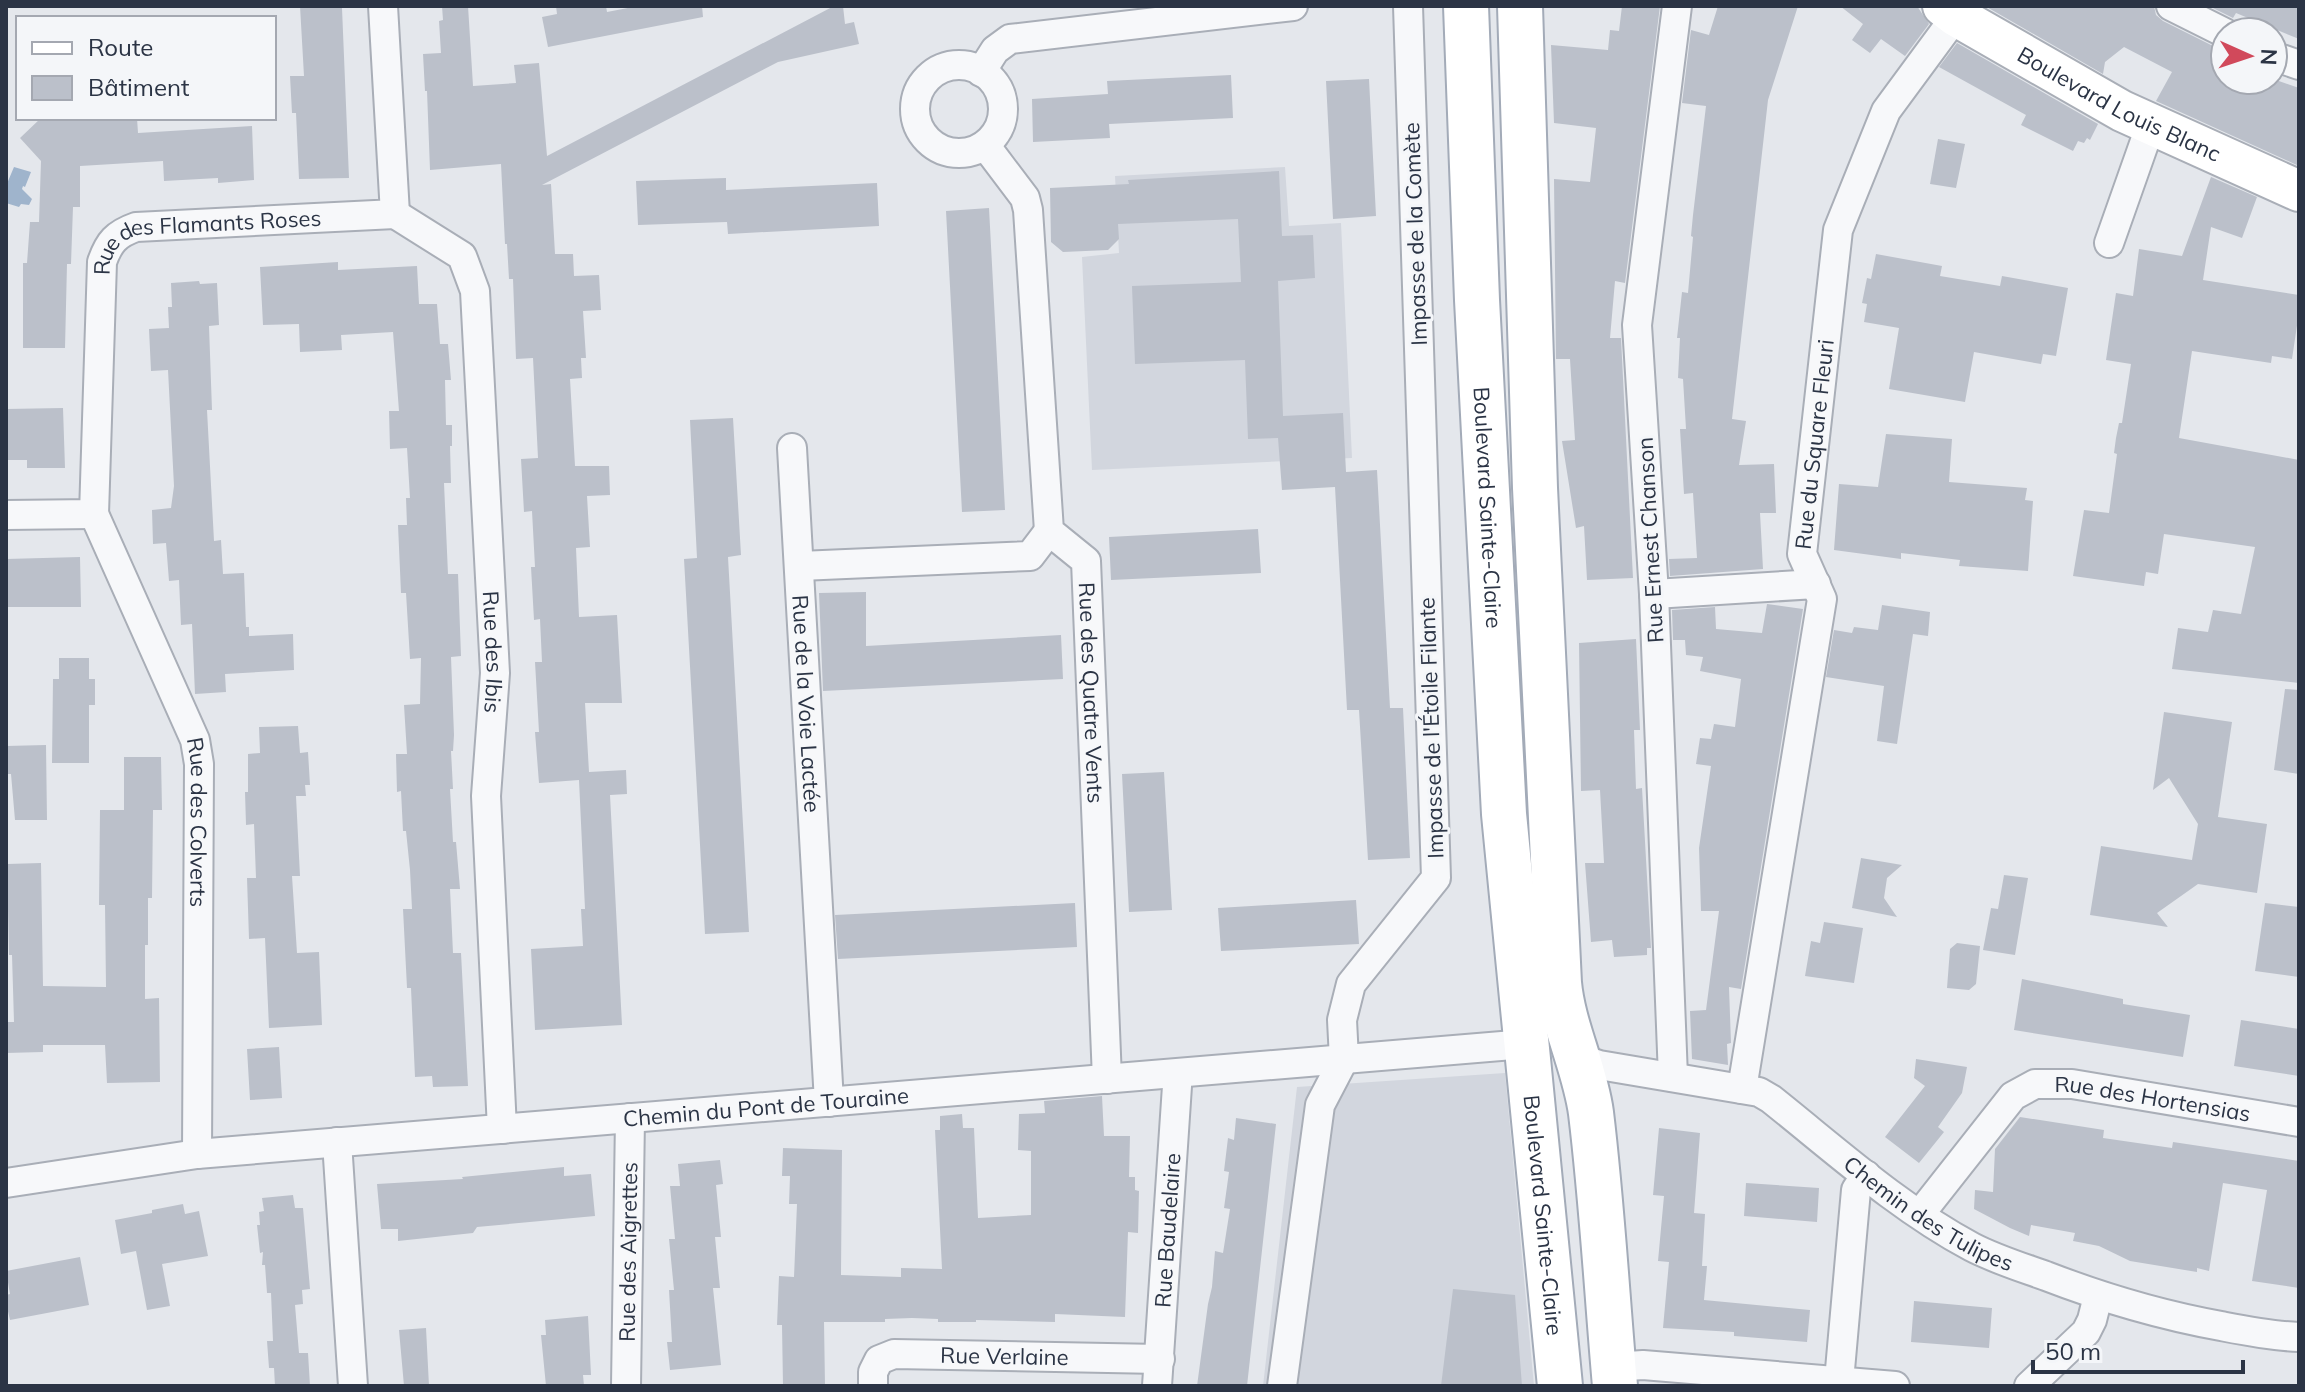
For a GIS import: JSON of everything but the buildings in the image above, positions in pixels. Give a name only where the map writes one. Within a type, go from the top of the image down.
[{"type":"main road","name":"Boulevard Sainte-Claire","points":[[1466,6],[1477,300],[1504,814],[1536,1019],[1578,1058],[1590,1110],[1614,1376]]},
{"type":"main road","name":"Boulevard Sainte-Claire","points":[[1520,6],[1535,488],[1536,1019],[1560,1386]]},
{"type":"main road","name":"Boulevard Louis Blanc","points":[[1950,11],[2122,111],[2299,191]]},
{"type":"street","points":[[383,6],[395,214]]},
{"type":"street","points":[[981,72],[995,50],[1010,39],[1293,6]]},
{"type":"street","name":"Impasse de la Comète","points":[[1408,6],[1423,462]]},
{"type":"street","name":"Rue Ernest Chanson","points":[[1673,1077],[1654,594],[1637,325],[1677,6]]},
{"type":"street","points":[[2171,6],[2209,25]]},
{"type":"street","name":"Rue du Square Fleuri","points":[[1742,1089],[1822,599],[1802,554],[1838,230],[1886,111],[1950,11]]},
{"type":"street","points":[[957,65],[981,72],[991,79],[1002,101],[1000,126],[985,145],[973,151],[948,152],[936,147],[920,129],[915,107],[921,88],[933,74],[944,68],[957,65]]},
{"type":"street","points":[[2109,243],[2151,124]]},
{"type":"street","points":[[985,145],[1025,198],[1028,210],[1049,531]]},
{"type":"street","name":"Rue des Flamants Roses","points":[[94,514],[102,262],[108,246],[118,234],[136,227],[395,214]]},
{"type":"street","name":"Rue des Ibis","points":[[395,214],[462,256],[475,291],[495,673],[486,796],[502,1129]]},
{"type":"street","points":[[792,448],[800,566]]},
{"type":"street","name":"Impasse de l'Étoile Filante","points":[[1344,1059],[1342,1020],[1351,984],[1436,878],[1423,462]]},
{"type":"street","points":[[6,515],[94,514]]},
{"type":"street","name":"Rue des Colverts","points":[[94,514],[195,740],[197,752],[197,1154]]},
{"type":"street","name":"Rue de la Voie Lactée","points":[[829,1102],[800,566],[1030,556],[1049,531]]},
{"type":"street","name":"Rue des Quatre Vents","points":[[1049,531],[1086,561],[1107,1079]]},
{"type":"street","points":[[1654,594],[1816,584]]},
{"type":"street","name":"Chemin du Pont de Touraine","points":[[6,1183],[197,1154],[1344,1059],[1536,1019]]},
{"type":"street","name":"Chemin des Tulipes","points":[[1578,1058],[1599,1065],[1759,1092],[1866,1175],[1971,1246],[2098,1296],[2166,1316],[2275,1336],[2299,1337]]},
{"type":"street","points":[[1282,1386],[1320,1105],[1344,1059]]},
{"type":"street","name":"Rue Baudelaire","points":[[1158,1372],[1177,1086],[1175,1074]]},
{"type":"street","name":"Rue des Hortensias","points":[[1920,1214],[2013,1096],[2035,1084],[2072,1084],[2299,1122]]},
{"type":"street","name":"Rue des Aigrettes","points":[[626,1386],[630,1118]]},
{"type":"street","points":[[337,1142],[353,1386]]},
{"type":"street","points":[[1839,1381],[1856,1190],[1866,1175]]},
{"type":"street","points":[[2029,1386],[2086,1332],[2098,1296]]},
{"type":"street","name":"Rue Verlaine","points":[[873,1386],[873,1372],[879,1360],[894,1354],[1158,1372]]},
{"type":"street","points":[[1614,1376],[1643,1365],[1895,1386]]},
{"type":"shaded area","points":[[1285,167],[1289,226],[1341,223],[1352,458],[1092,470],[1082,257],[1119,253],[1115,176]]},
{"type":"shaded area","points":[[1505,1073],[1534,1386],[1263,1386],[1297,1087]]},
{"type":"water","points":[[14,167],[31,172],[22,189],[32,199],[29,205],[21,204],[19,207],[6,203],[6,186]]}]
